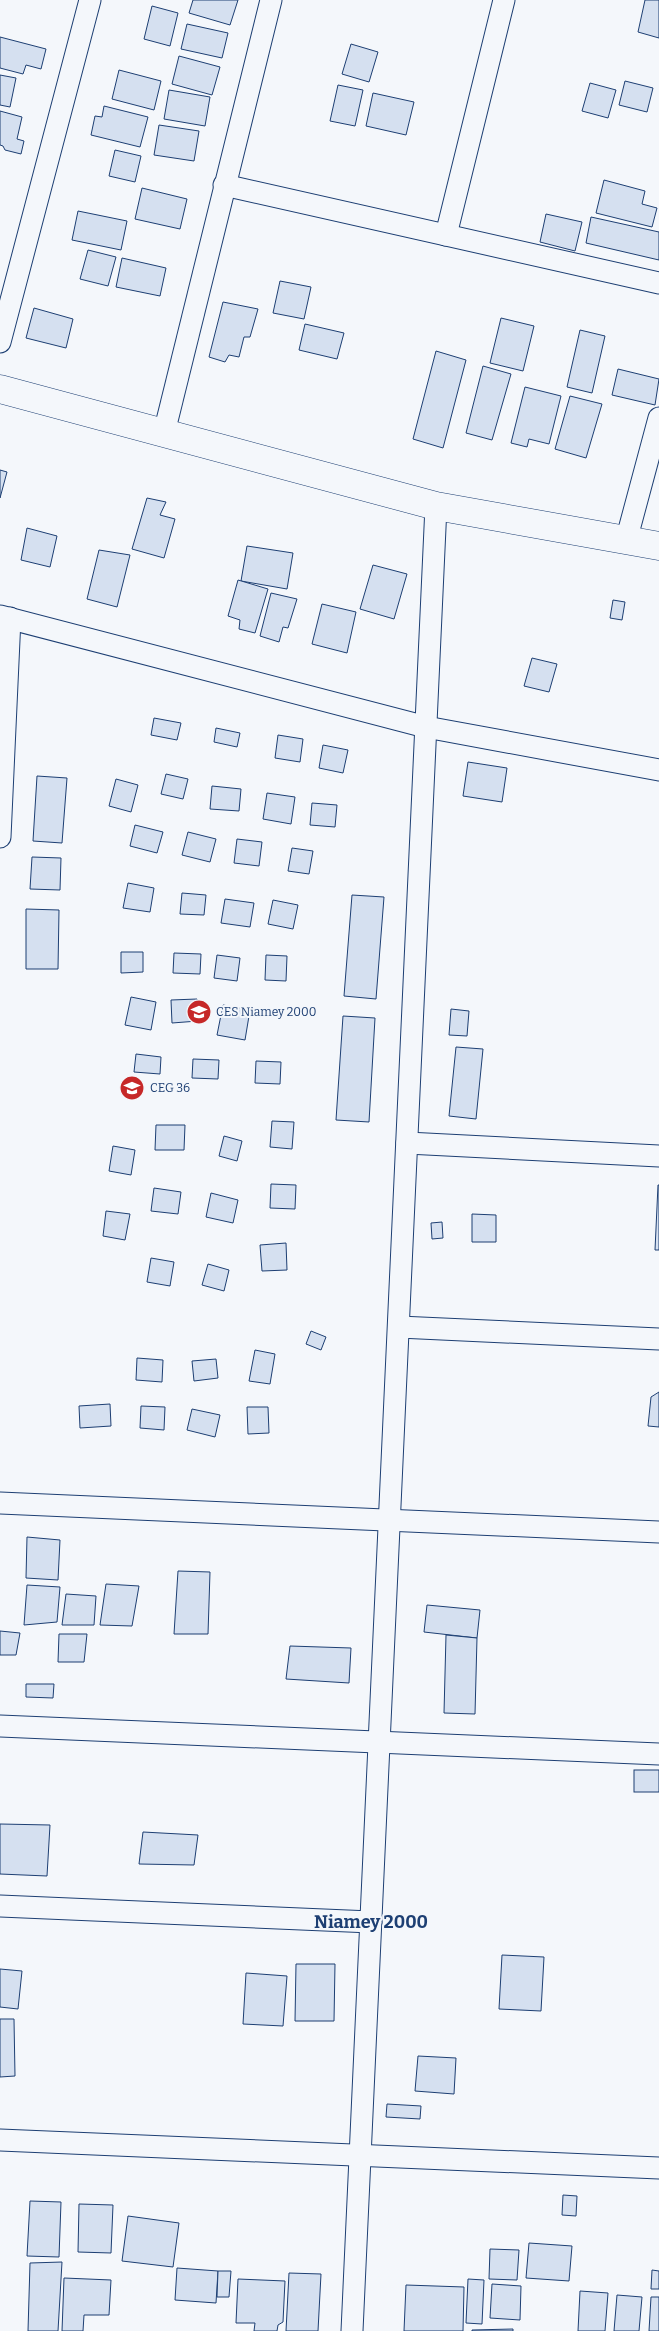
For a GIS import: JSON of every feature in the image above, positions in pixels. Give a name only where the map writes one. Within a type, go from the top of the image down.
[{"type":"street","points":[[0,342],[90,0]]},
{"type":"street","points":[[164,433],[224,185],[272,0]]},
{"type":"street","points":[[446,235],[504,0]]},
{"type":"street","points":[[224,185],[659,283]]},
{"type":"street","points":[[0,389],[436,506],[659,546]]},
{"type":"street","points":[[626,541],[659,418]]},
{"type":"street","points":[[352,2331],[436,506]]},
{"type":"street","points":[[0,837],[5,617],[426,727],[659,770]]},
{"type":"street","points":[[407,1143],[659,1156]]},
{"type":"street","points":[[398,1327],[659,1338]]},
{"type":"street","points":[[0,1503],[659,1532]]},
{"type":"street","points":[[0,1726],[659,1754]]},
{"type":"street","points":[[0,1906],[371,1922]]},
{"type":"street","points":[[0,2140],[659,2168]]},
{"type":"building","points":[[193,0],[238,0],[230,25],[189,13]]},
{"type":"building","points":[[645,0],[659,0],[659,38],[638,32]]},
{"type":"building","points":[[152,6],[178,13],[170,46],[144,39]]},
{"type":"building","points":[[187,24],[228,33],[222,58],[181,49]]},
{"type":"building","points":[[0,37],[46,49],[41,69],[26,65],[23,74],[0,68]]},
{"type":"building","points":[[351,44],[378,52],[369,82],[342,74]]},
{"type":"building","points":[[179,56],[220,67],[212,95],[172,84]]},
{"type":"building","points":[[119,70],[161,81],[154,110],[112,99]]},
{"type":"building","points":[[0,75],[16,78],[10,107],[0,105]]},
{"type":"building","points":[[625,81],[653,88],[647,112],[619,105]]},
{"type":"building","points":[[590,83],[616,90],[608,118],[582,111]]},
{"type":"building","points":[[338,85],[363,90],[355,126],[330,121]]},
{"type":"building","points":[[169,90],[210,97],[205,126],[164,119]]},
{"type":"building","points":[[373,93],[414,102],[406,135],[366,126]]},
{"type":"building","points":[[104,106],[148,117],[140,147],[91,135],[95,116],[102,117]]},
{"type":"building","points":[[0,111],[22,117],[17,139],[24,141],[21,154],[5,150],[0,145]]},
{"type":"building","points":[[159,125],[199,131],[194,161],[154,155]]},
{"type":"building","points":[[115,150],[141,156],[135,182],[109,176]]},
{"type":"building","points":[[604,180],[645,191],[642,204],[657,208],[652,227],[596,213]]},
{"type":"building","points":[[142,188],[187,199],[180,229],[135,219]]},
{"type":"building","points":[[78,211],[127,221],[121,250],[72,240]]},
{"type":"building","points":[[546,214],[582,222],[575,251],[540,242]]},
{"type":"building","points":[[591,217],[659,232],[659,260],[586,243]]},
{"type":"building","points":[[88,250],[116,257],[108,286],[80,279]]},
{"type":"building","points":[[122,258],[166,268],[160,296],[116,287]]},
{"type":"building","points":[[280,281],[311,287],[304,319],[273,313]]},
{"type":"building","points":[[223,302],[258,309],[250,337],[244,337],[239,357],[229,355],[225,362],[209,357]]},
{"type":"building","points":[[34,308],[73,319],[66,348],[26,338]]},
{"type":"building","points":[[501,318],[534,326],[523,371],[490,363]]},
{"type":"building","points":[[305,324],[344,333],[337,359],[299,350]]},
{"type":"building","points":[[580,330],[605,336],[592,393],[567,387]]},
{"type":"building","points":[[436,351],[466,360],[443,448],[413,439]]},
{"type":"building","points":[[483,366],[511,374],[492,440],[466,433]]},
{"type":"building","points":[[618,369],[659,379],[655,405],[612,395]]},
{"type":"building","points":[[525,387],[561,396],[549,444],[529,439],[527,447],[511,443]]},
{"type":"building","points":[[570,396],[602,404],[586,458],[555,449]]},
{"type":"building","points":[[0,470],[7,472],[0,498]]},
{"type":"building","points":[[147,498],[166,502],[160,515],[175,519],[164,558],[132,549]]},
{"type":"building","points":[[27,528],[57,536],[50,567],[21,560]]},
{"type":"building","points":[[247,546],[293,553],[287,589],[241,581]]},
{"type":"building","points":[[99,550],[130,555],[117,607],[87,599]]},
{"type":"building","points":[[373,565],[407,574],[394,619],[360,609]]},
{"type":"building","points":[[238,580],[268,589],[255,633],[239,629],[240,620],[228,616]]},
{"type":"building","points":[[271,593],[297,599],[288,628],[283,627],[279,642],[260,636]]},
{"type":"building","points":[[613,600],[625,602],[622,620],[610,618]]},
{"type":"building","points":[[322,604],[356,612],[347,653],[312,644]]},
{"type":"building","points":[[532,658],[557,664],[549,692],[524,686]]},
{"type":"building","points":[[154,718],[181,723],[177,740],[151,735]]},
{"type":"building","points":[[216,728],[240,733],[237,747],[214,742]]},
{"type":"building","points":[[278,735],[303,739],[300,762],[275,758]]},
{"type":"building","points":[[323,745],[348,750],[343,773],[319,768]]},
{"type":"building","points":[[468,762],[507,768],[502,802],[463,796]]},
{"type":"building","points":[[166,774],[188,779],[183,799],[161,794]]},
{"type":"building","points":[[37,776],[67,778],[62,843],[33,841]]},
{"type":"building","points":[[116,779],[138,785],[131,812],[109,806]]},
{"type":"building","points":[[212,786],[241,789],[239,811],[210,809]]},
{"type":"building","points":[[267,793],[295,797],[291,824],[263,819]]},
{"type":"building","points":[[312,803],[337,805],[335,827],[310,825]]},
{"type":"building","points":[[135,825],[163,832],[157,853],[130,846]]},
{"type":"building","points":[[188,832],[216,839],[210,862],[182,855]]},
{"type":"building","points":[[237,839],[262,842],[259,866],[234,863]]},
{"type":"building","points":[[292,848],[313,851],[309,874],[288,871]]},
{"type":"building","points":[[32,857],[61,858],[60,890],[30,889]]},
{"type":"building","points":[[128,883],[154,888],[150,912],[123,908]]},
{"type":"building","points":[[182,893],[206,895],[204,915],[180,914]]},
{"type":"building","points":[[352,895],[384,897],[376,999],[344,996]]},
{"type":"building","points":[[225,899],[254,903],[250,927],[221,923]]},
{"type":"building","points":[[273,900],[298,905],[293,929],[268,924]]},
{"type":"building","points":[[26,909],[59,910],[58,969],[26,969]]},
{"type":"building","points":[[121,952],[143,952],[143,972],[121,973]]},
{"type":"building","points":[[174,953],[201,954],[200,974],[173,973]]},
{"type":"building","points":[[217,955],[240,958],[237,981],[214,978]]},
{"type":"building","points":[[266,955],[287,956],[286,981],[265,980]]},
{"type":"building","points":[[131,997],[156,1002],[151,1030],[125,1025]]},
{"type":"building","points":[[197,999],[198,1021],[172,1023],[171,1000]]},
{"type":"building","points":[[223,1005],[250,1010],[245,1040],[217,1035]]},
{"type":"building","points":[[451,1009],[469,1011],[467,1036],[449,1035]]},
{"type":"building","points":[[343,1016],[375,1018],[369,1122],[336,1120]]},
{"type":"building","points":[[456,1047],[483,1049],[476,1119],[449,1116]]},
{"type":"building","points":[[136,1054],[161,1057],[160,1074],[134,1072]]},
{"type":"building","points":[[193,1059],[219,1060],[218,1079],[192,1078]]},
{"type":"building","points":[[256,1061],[281,1062],[280,1084],[255,1083]]},
{"type":"building","points":[[272,1121],[294,1122],[292,1149],[270,1147]]},
{"type":"building","points":[[156,1125],[185,1125],[184,1150],[155,1150]]},
{"type":"building","points":[[224,1136],[242,1141],[237,1161],[219,1156]]},
{"type":"building","points":[[113,1146],[135,1150],[131,1175],[109,1171]]},
{"type":"building","points":[[271,1184],[296,1185],[295,1209],[270,1208]]},
{"type":"building","points":[[658,1185],[659,1250],[655,1250]]},
{"type":"building","points":[[154,1188],[181,1192],[178,1214],[151,1211]]},
{"type":"building","points":[[211,1193],[238,1200],[233,1223],[206,1217]]},
{"type":"building","points":[[106,1211],[130,1214],[125,1240],[103,1236]]},
{"type":"building","points":[[472,1214],[496,1215],[496,1242],[472,1242]]},
{"type":"building","points":[[442,1222],[443,1238],[432,1239],[431,1223]]},
{"type":"building","points":[[286,1243],[287,1270],[262,1271],[260,1245]]},
{"type":"building","points":[[151,1258],[174,1262],[170,1286],[147,1282]]},
{"type":"building","points":[[208,1264],[229,1270],[224,1291],[202,1285]]},
{"type":"building","points":[[311,1331],[326,1337],[321,1350],[306,1344]]},
{"type":"building","points":[[255,1350],[275,1354],[270,1384],[249,1381]]},
{"type":"building","points":[[137,1358],[163,1360],[162,1382],[136,1380]]},
{"type":"building","points":[[216,1359],[218,1378],[194,1381],[192,1361]]},
{"type":"building","points":[[659,1392],[659,1427],[648,1426],[651,1397]]},
{"type":"building","points":[[110,1404],[111,1426],[80,1428],[79,1406]]},
{"type":"building","points":[[141,1406],[165,1407],[164,1430],[140,1428]]},
{"type":"building","points":[[247,1407],[268,1407],[269,1433],[248,1434]]},
{"type":"building","points":[[192,1409],[220,1415],[215,1437],[187,1430]]},
{"type":"building","points":[[27,1537],[60,1540],[58,1580],[26,1578]]},
{"type":"building","points":[[178,1571],[210,1572],[208,1634],[174,1634]]},
{"type":"building","points":[[106,1584],[139,1586],[132,1626],[100,1625]]},
{"type":"building","points":[[27,1585],[60,1587],[57,1622],[24,1625]]},
{"type":"building","points":[[66,1594],[96,1596],[94,1625],[62,1625]]},
{"type":"building","points":[[427,1605],[480,1610],[477,1638],[424,1632]]},
{"type":"building","points":[[0,1631],[20,1633],[16,1655],[0,1655]]},
{"type":"building","points":[[59,1634],[87,1634],[84,1662],[58,1662]]},
{"type":"building","points":[[446,1635],[477,1638],[475,1714],[444,1713]]},
{"type":"building","points":[[290,1646],[351,1648],[349,1683],[286,1679]]},
{"type":"building","points":[[26,1684],[54,1684],[53,1698],[26,1697]]},
{"type":"building","points":[[634,1770],[659,1770],[659,1792],[634,1792]]},
{"type":"building","points":[[0,1824],[50,1825],[47,1876],[0,1874]]},
{"type":"building","points":[[143,1832],[198,1835],[194,1865],[139,1864]]},
{"type":"building","points":[[502,1955],[544,1957],[541,2011],[499,2009]]},
{"type":"building","points":[[296,1964],[335,1964],[334,2021],[295,2021]]},
{"type":"building","points":[[0,1969],[22,1971],[18,2009],[0,2007]]},
{"type":"building","points":[[246,1973],[287,1976],[283,2026],[243,2024]]},
{"type":"building","points":[[0,2019],[14,2019],[15,2076],[0,2077]]},
{"type":"building","points":[[418,2056],[456,2058],[454,2094],[415,2091]]},
{"type":"building","points":[[387,2104],[421,2106],[420,2119],[386,2117]]},
{"type":"building","points":[[563,2195],[577,2196],[576,2216],[562,2215]]},
{"type":"building","points":[[30,2201],[61,2202],[59,2257],[27,2256]]},
{"type":"building","points":[[79,2204],[113,2205],[111,2253],[78,2252]]},
{"type":"building","points":[[128,2216],[179,2223],[173,2267],[122,2261]]},
{"type":"building","points":[[529,2243],[572,2246],[569,2281],[526,2278]]},
{"type":"building","points":[[490,2249],[519,2250],[517,2280],[489,2279]]},
{"type":"building","points":[[62,2262],[58,2331],[28,2331],[30,2263]]},
{"type":"building","points":[[177,2268],[218,2271],[216,2303],[175,2300]]},
{"type":"building","points":[[652,2270],[659,2271],[659,2289],[651,2289]]},
{"type":"building","points":[[218,2271],[231,2271],[229,2297],[217,2297]]},
{"type":"building","points":[[289,2273],[321,2274],[318,2331],[286,2331]]},
{"type":"building","points":[[64,2278],[111,2280],[109,2315],[84,2315],[83,2331],[62,2331]]},
{"type":"building","points":[[238,2279],[285,2281],[283,2322],[278,2325],[277,2331],[254,2331],[255,2323],[236,2323]]},
{"type":"building","points":[[468,2279],[484,2280],[482,2324],[466,2323]]},
{"type":"building","points":[[492,2284],[521,2286],[520,2320],[490,2318]]},
{"type":"building","points":[[406,2285],[464,2287],[463,2331],[404,2331]]},
{"type":"building","points":[[580,2291],[608,2293],[605,2331],[578,2331]]},
{"type":"building","points":[[617,2295],[642,2297],[639,2331],[614,2331]]},
{"type":"building","points":[[651,2297],[659,2297],[659,2331],[649,2331]]},
{"type":"building","points":[[513,2329],[513,2331],[472,2331],[472,2330]]},
{"type":"place","name":"CES Niamey 2000","points":[[199,1012]]},
{"type":"place","name":"CEG 36","points":[[132,1088]]},
{"type":"district","name":"Niamey 2000","points":[[371,1922]]}]
